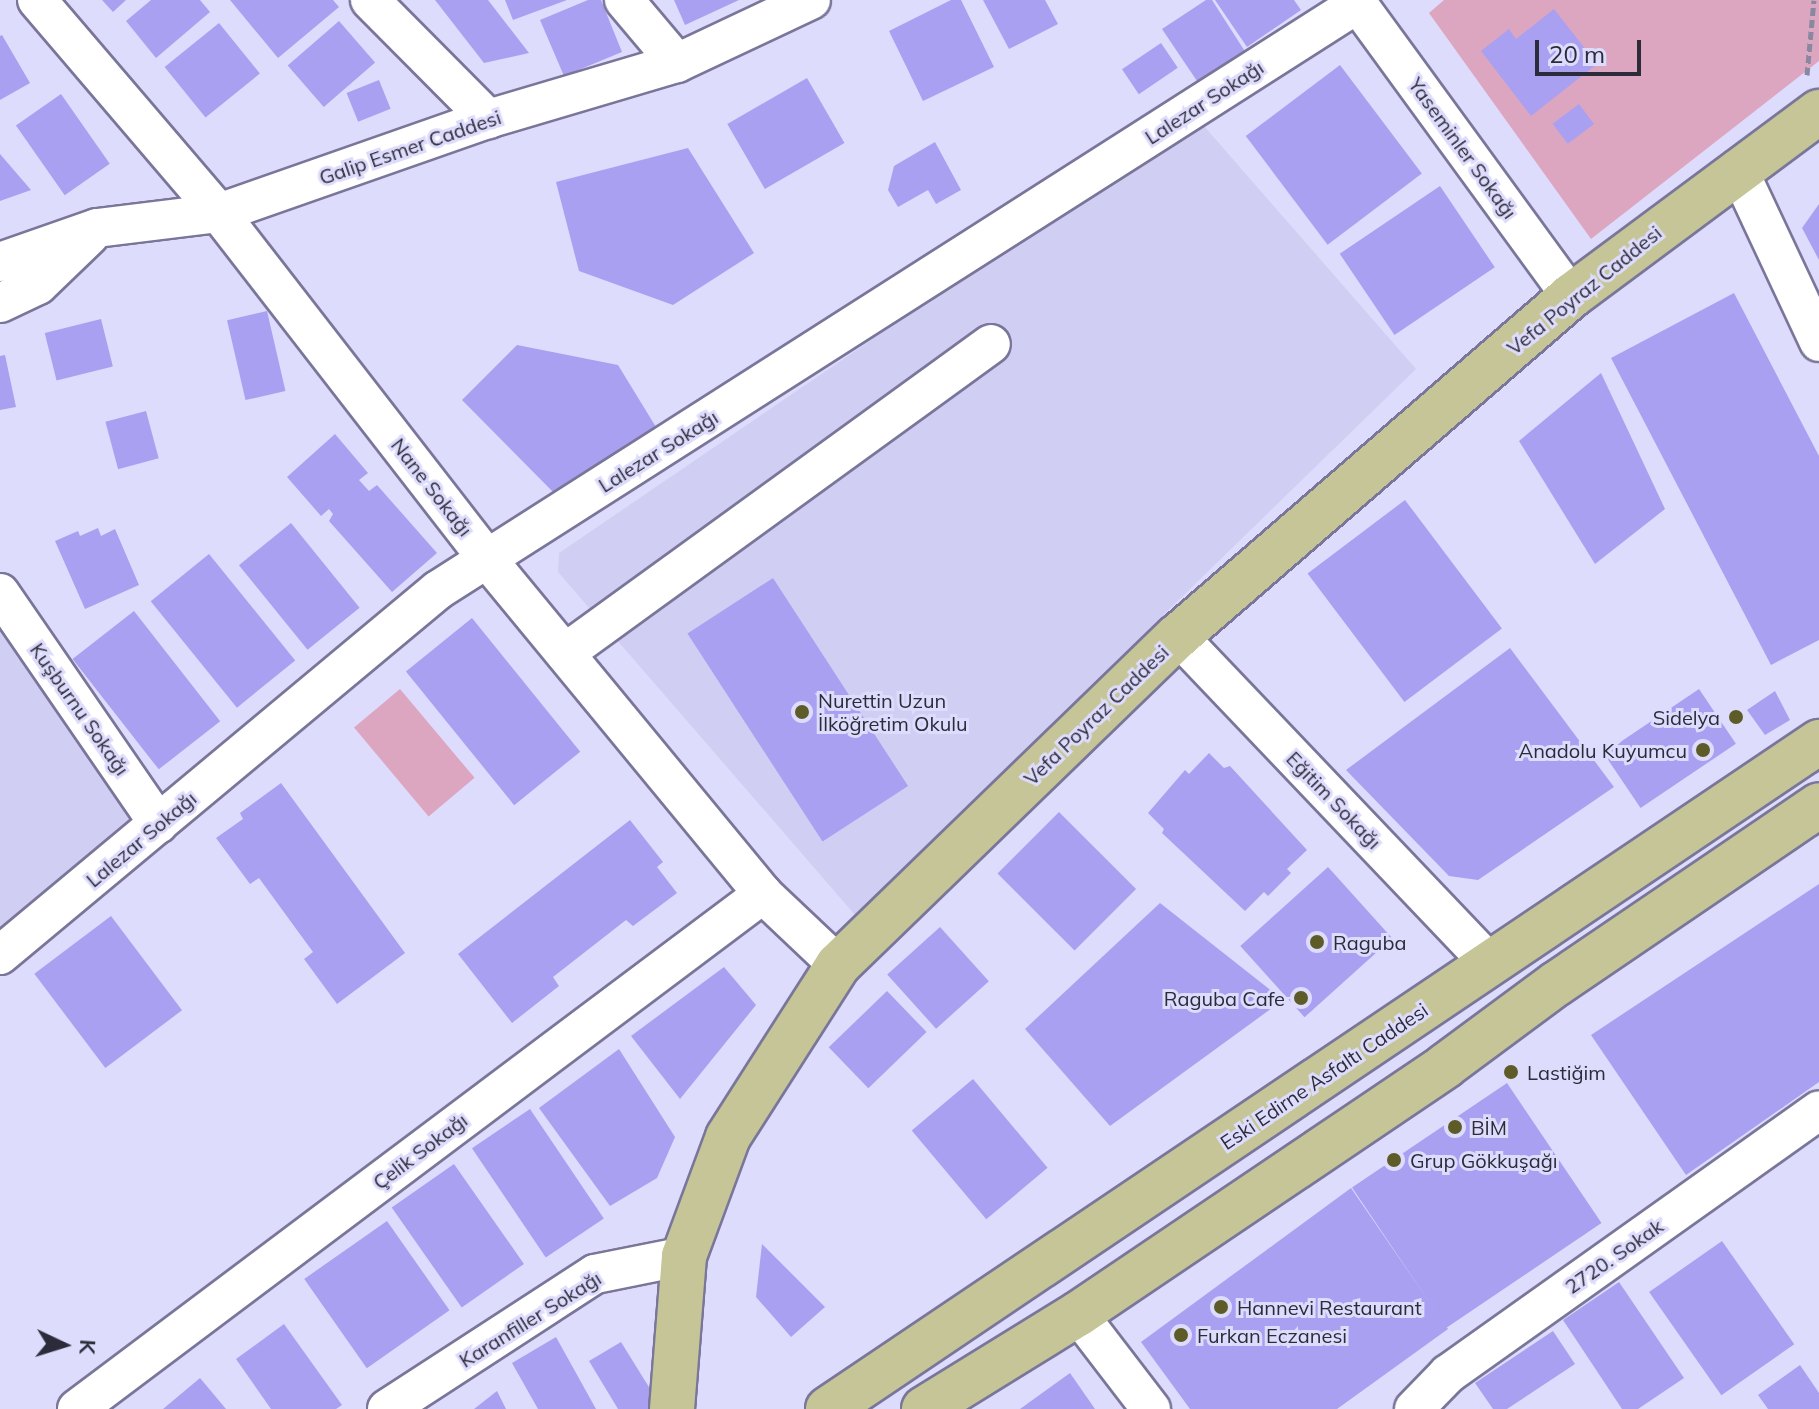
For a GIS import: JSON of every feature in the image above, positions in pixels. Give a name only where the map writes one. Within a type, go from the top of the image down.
[{"type":"main road","name":"Vefa Poyraz Caddesi","points":[[672,1409],[684,1256],[728,1137],[838,965],[1178,636],[1571,296],[1738,169],[1811,118]]},
{"type":"main road","name":"Eski Edirne Asfaltı Caddesi","points":[[828,1409],[1819,742]]},
{"type":"main road","points":[[924,1409],[1078,1314],[1432,1075],[1556,984],[1819,805]]},
{"type":"street","name":"Nane Sokağı","points":[[37,0],[219,213],[487,559],[763,894],[838,965]]},
{"type":"street","points":[[370,0],[488,119]]},
{"type":"street","points":[[624,0],[677,63]]},
{"type":"street","name":"Galip Esmer Caddesi","points":[[0,262],[97,228],[219,213],[488,119],[677,63],[811,0]]},
{"type":"street","name":"Yaseminler Sokağı","points":[[1356,2],[1571,296]]},
{"type":"street","name":"Lalezar Sokağı","points":[[0,955],[438,590],[1356,2]]},
{"type":"street","points":[[1738,169],[1819,342]]},
{"type":"street","points":[[0,303],[38,285],[97,228]]},
{"type":"street","points":[[565,653],[991,344]]},
{"type":"street","name":"Kuşburnu Sokağı","points":[[0,593],[159,824]]},
{"type":"street","name":"Eğitim Sokağı","points":[[1178,636],[1490,964]]},
{"type":"street","name":"Çelik Sokağı","points":[[77,1409],[763,894]]},
{"type":"street","name":"2720. Sokak","points":[[1414,1409],[1448,1374],[1819,1110]]},
{"type":"street","name":"Karanfiller Sokağı","points":[[387,1409],[595,1274],[684,1256]]},
{"type":"street","points":[[1078,1314],[1151,1409]]},
{"type":"path","points":[[1811,118],[1814,0]]},
{"type":"shaded area","points":[[1444,0],[1819,0],[1819,61],[1591,239],[1429,13]]},
{"type":"shaded area","points":[[1197,118],[1416,369],[855,915],[558,572],[559,553]]},
{"type":"shaded area","points":[[0,581],[159,829],[0,960]]},
{"type":"shaded area","points":[[400,689],[475,778],[429,816],[354,728]]},
{"type":"building","points":[[102,0],[126,0],[113,12]]},
{"type":"building","points":[[151,0],[200,0],[210,12],[156,58],[126,21]]},
{"type":"building","points":[[230,0],[333,0],[339,7],[278,58]]},
{"type":"building","points":[[435,0],[488,0],[529,53],[484,63]]},
{"type":"building","points":[[505,0],[567,0],[513,20]]},
{"type":"building","points":[[588,0],[601,0],[622,52],[564,76],[540,20]]},
{"type":"building","points":[[674,0],[739,0],[685,25]]},
{"type":"building","points":[[951,0],[961,0],[994,67],[923,101],[889,31]]},
{"type":"building","points":[[983,0],[1045,0],[1058,24],[1009,49]]},
{"type":"building","points":[[1206,0],[1212,0],[1246,53],[1199,84],[1162,29]]},
{"type":"building","points":[[1215,0],[1294,0],[1301,10],[1247,47]]},
{"type":"building","points":[[1554,9],[1597,64],[1531,116],[1481,51],[1509,29],[1516,39]]},
{"type":"building","points":[[339,21],[375,63],[324,107],[288,66]]},
{"type":"building","points":[[219,23],[260,74],[206,118],[165,67]]},
{"type":"building","points":[[0,36],[30,83],[0,100]]},
{"type":"building","points":[[1161,43],[1178,68],[1139,94],[1122,69]]},
{"type":"building","points":[[1340,65],[1422,174],[1328,245],[1246,136]]},
{"type":"building","points":[[807,78],[844,143],[765,189],[727,124]]},
{"type":"building","points":[[379,80],[391,109],[358,122],[347,93]]},
{"type":"building","points":[[61,94],[110,164],[65,195],[16,126]]},
{"type":"building","points":[[1579,104],[1594,124],[1568,144],[1553,124]]},
{"type":"building","points":[[935,142],[961,190],[936,204],[928,190],[898,207],[888,190],[894,166]]},
{"type":"building","points":[[688,148],[754,253],[673,305],[579,271],[556,182]]},
{"type":"building","points":[[0,154],[31,190],[0,201]]},
{"type":"building","points":[[1440,186],[1495,267],[1394,335],[1340,254]]},
{"type":"building","points":[[1819,204],[1819,260],[1802,228]]},
{"type":"building","points":[[1734,293],[1819,456],[1819,640],[1771,665],[1611,358]]},
{"type":"building","points":[[267,311],[285,391],[245,400],[227,320]]},
{"type":"building","points":[[101,319],[113,367],[57,381],[45,333]]},
{"type":"building","points":[[517,345],[618,365],[659,432],[556,495],[462,400]]},
{"type":"building","points":[[5,355],[16,407],[0,410],[0,356]]},
{"type":"building","points":[[1601,373],[1665,509],[1595,564],[1519,441]]},
{"type":"building","points":[[146,411],[159,458],[118,469],[105,422]]},
{"type":"building","points":[[335,434],[368,473],[359,480],[369,491],[377,485],[437,553],[392,592],[329,521],[333,514],[329,509],[321,516],[287,477]]},
{"type":"building","points":[[1405,500],[1502,629],[1404,702],[1308,573]]},
{"type":"building","points":[[291,523],[360,608],[308,650],[239,565]]},
{"type":"building","points":[[98,528],[101,536],[115,529],[139,585],[85,609],[55,541],[78,531],[80,536]]},
{"type":"building","points":[[209,554],[295,660],[237,708],[151,601]]},
{"type":"building","name":"Nurettin Uzun İlköğretim Okulu","points":[[773,578],[908,786],[823,842],[687,634]]},
{"type":"building","points":[[134,611],[220,721],[159,769],[73,659]]},
{"type":"building","points":[[472,618],[580,752],[514,805],[406,671]]},
{"type":"building","points":[[1510,648],[1614,787],[1478,880],[1449,876],[1346,770]]},
{"type":"building","points":[[1699,689],[1736,744],[1641,808],[1604,753]]},
{"type":"building","points":[[1775,691],[1790,720],[1765,735],[1747,710]]},
{"type":"building","points":[[1209,753],[1224,768],[1230,766],[1307,850],[1287,869],[1291,873],[1268,896],[1264,892],[1245,911],[1162,833],[1164,829],[1148,813],[1185,770],[1189,774]]},
{"type":"building","points":[[281,783],[405,953],[337,1004],[304,959],[313,952],[259,878],[250,884],[216,838],[243,819],[240,813]]},
{"type":"building","points":[[1059,812],[1136,889],[1075,951],[997,874]]},
{"type":"building","points":[[630,820],[663,862],[657,867],[677,893],[633,926],[626,920],[553,977],[559,986],[512,1023],[458,954]]},
{"type":"building","name":"Raguba","points":[[1328,867],[1392,938],[1305,1017],[1240,946]]},
{"type":"building","points":[[1819,884],[1819,1082],[1686,1175],[1591,1035]]},
{"type":"building","points":[[1160,903],[1283,1000],[1110,1126],[1025,1029]]},
{"type":"building","points":[[111,916],[182,1010],[105,1068],[34,974]]},
{"type":"building","points":[[940,927],[989,981],[936,1029],[887,975]]},
{"type":"building","points":[[724,967],[756,1005],[680,1099],[631,1036]]},
{"type":"building","points":[[887,991],[927,1032],[868,1088],[829,1047]]},
{"type":"building","points":[[619,1049],[675,1137],[657,1178],[610,1206],[539,1108]]},
{"type":"building","points":[[973,1079],[1048,1168],[986,1219],[912,1130]]},
{"type":"building","points":[[1507,1083],[1602,1223],[1446,1328],[1352,1188]]},
{"type":"building","points":[[530,1109],[604,1218],[546,1258],[472,1148]]},
{"type":"building","points":[[454,1164],[524,1264],[462,1308],[392,1208]]},
{"type":"building","points":[[1351,1188],[1448,1329],[1337,1409],[1190,1409],[1141,1342]]},
{"type":"building","points":[[387,1221],[450,1310],[367,1368],[304,1279]]},
{"type":"building","points":[[1722,1241],[1794,1344],[1721,1395],[1649,1292]]},
{"type":"building","points":[[762,1244],[825,1307],[791,1337],[756,1297]]},
{"type":"building","points":[[1619,1282],[1684,1378],[1638,1409],[1622,1409],[1563,1320]]},
{"type":"building","points":[[284,1324],[342,1405],[336,1409],[271,1409],[236,1359]]},
{"type":"building","points":[[1553,1331],[1575,1364],[1507,1409],[1493,1409],[1475,1383]]},
{"type":"building","points":[[556,1337],[596,1409],[538,1409],[512,1363]]},
{"type":"building","points":[[621,1342],[652,1392],[653,1409],[618,1409],[589,1361]]},
{"type":"building","points":[[1800,1365],[1819,1393],[1819,1409],[1768,1409],[1758,1395]]},
{"type":"building","points":[[1070,1373],[1095,1409],[1020,1409]]},
{"type":"building","points":[[200,1378],[226,1409],[163,1409]]},
{"type":"building","points":[[497,1391],[506,1409],[474,1409]]},
{"type":"place","name":"Nurettin Uzun İlköğretim Okulu","points":[[802,712]]},
{"type":"place","name":"Sidelya","points":[[1736,717]]},
{"type":"place","name":"Anadolu Kuyumcu","points":[[1703,750]]},
{"type":"place","name":"Raguba","points":[[1317,942]]},
{"type":"place","name":"Raguba Cafe","points":[[1301,998]]},
{"type":"place","name":"Lastiğim","points":[[1511,1072]]},
{"type":"place","name":"BİM","points":[[1455,1127]]},
{"type":"place","name":"Grup Gökkuşağı","points":[[1394,1160]]},
{"type":"place","name":"Hannevi Restaurant","points":[[1221,1307]]},
{"type":"place","name":"Furkan Eczanesi","points":[[1181,1335]]}]
